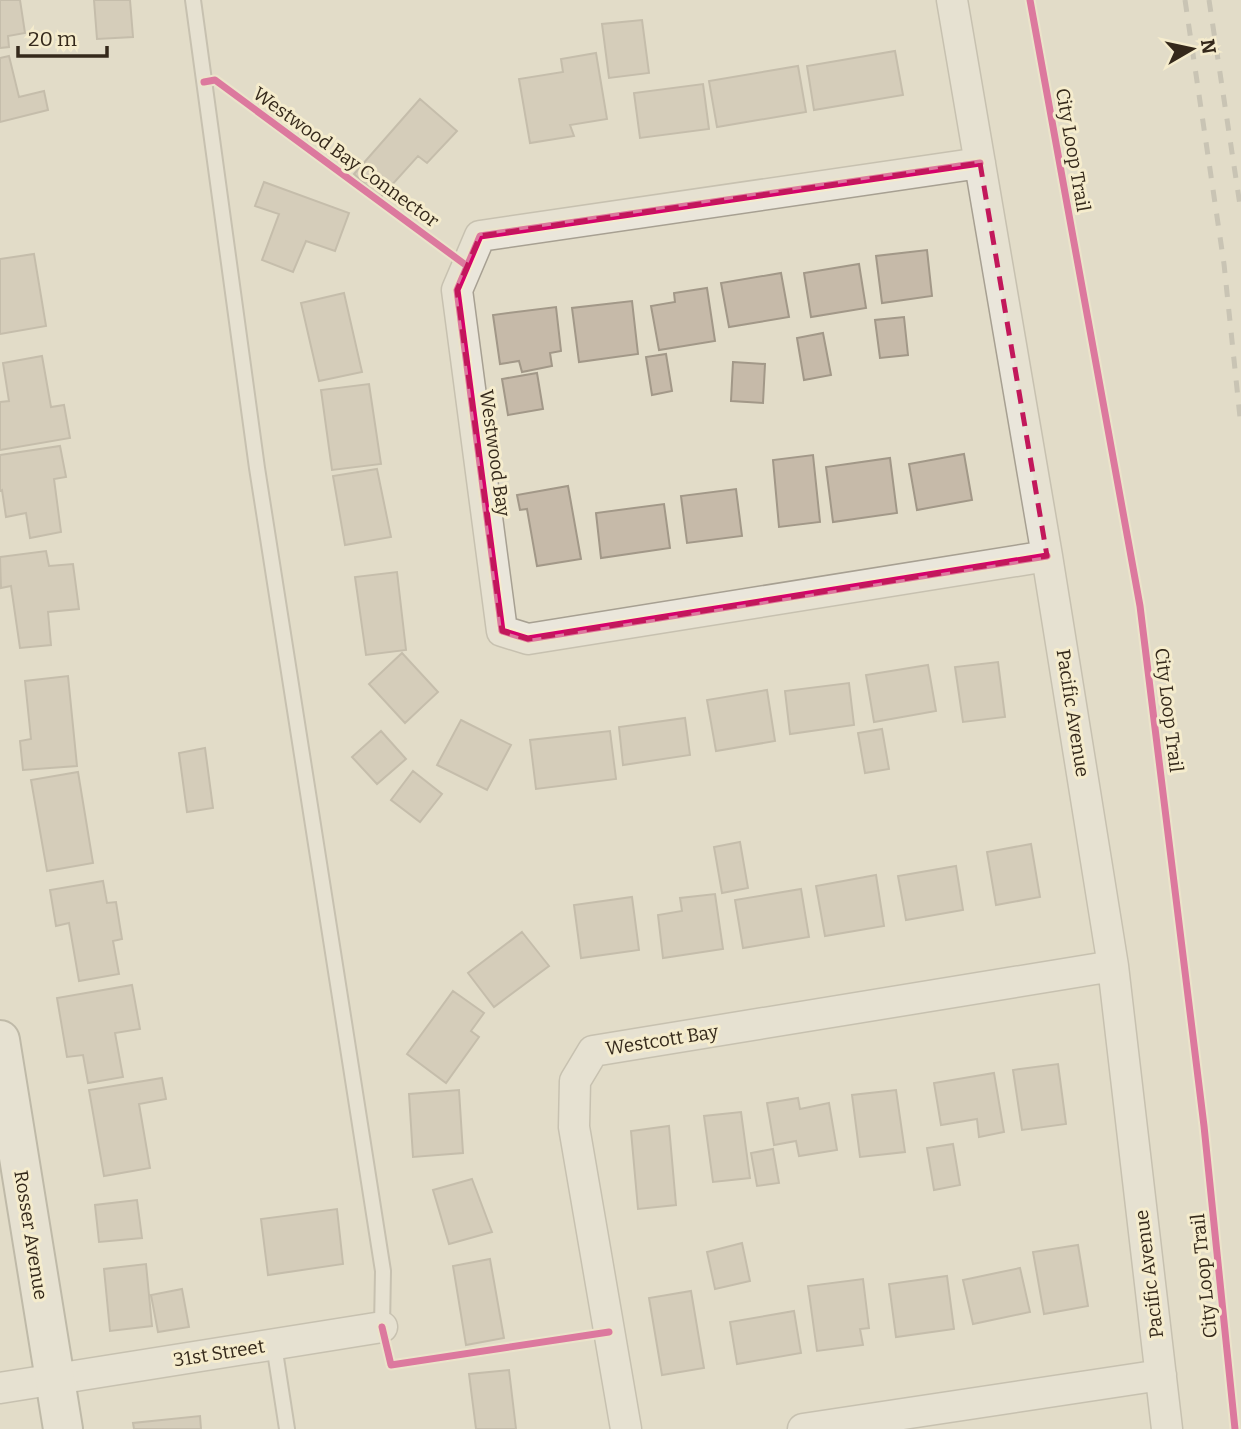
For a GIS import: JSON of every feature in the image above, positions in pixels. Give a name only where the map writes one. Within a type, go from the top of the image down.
[{"type":"street","name":"Pacific Avenue","points":[[952,0],[1114,966],[1167,1429]]},
{"type":"street","name":"Westwood Bay","points":[[980,163],[480,236],[457,290],[502,631],[528,639],[1047,556]]},
{"type":"street","name":"Westcott Bay","points":[[626,1429],[574,1127],[575,1081],[593,1051],[1114,966]]},
{"type":"street","name":"Rosser Avenue","points":[[0,1040],[15,1169],[62,1429]]},
{"type":"street","name":"31st Street","points":[[0,1388],[383,1327]]},
{"type":"street","points":[[803,1429],[1161,1375]]},
{"type":"lane","points":[[193,0],[257,468],[383,1271],[383,1327]]},
{"type":"lane","points":[[274,1345],[287,1429]]},
{"type":"highlighted area","points":[[980,163],[1047,556],[528,639],[502,631],[457,290],[480,236]]},
{"type":"building","points":[[0,0],[20,0],[25,33],[8,36],[9,47],[0,48]]},
{"type":"building","points":[[94,0],[130,0],[133,37],[97,39]]},
{"type":"building","points":[[642,20],[649,73],[609,78],[602,24]]},
{"type":"building","points":[[895,51],[903,95],[814,110],[807,66]]},
{"type":"building","points":[[596,53],[607,119],[570,125],[574,136],[530,143],[519,79],[563,72],[561,59]]},
{"type":"building","points":[[9,56],[19,97],[44,91],[48,110],[0,122],[0,58]]},
{"type":"building","points":[[798,66],[806,112],[717,127],[709,81]]},
{"type":"building","points":[[703,84],[709,129],[640,138],[634,93]]},
{"type":"building","points":[[420,99],[457,131],[427,163],[418,156],[380,198],[354,174]]},
{"type":"building","points":[[264,182],[349,213],[335,251],[306,241],[293,272],[262,260],[279,214],[255,206]]},
{"type":"building","points":[[927,250],[932,296],[882,303],[876,256]]},
{"type":"building","points":[[34,254],[46,326],[0,334],[0,259]]},
{"type":"building","points":[[859,264],[866,308],[811,317],[804,273]]},
{"type":"building","points":[[781,273],[789,317],[729,327],[721,283]]},
{"type":"building","points":[[707,288],[715,341],[659,350],[651,306],[675,302],[674,293]]},
{"type":"building","points":[[344,293],[362,372],[319,381],[301,303]]},
{"type":"building","points":[[632,301],[638,354],[579,362],[572,308]]},
{"type":"building","points":[[556,307],[561,351],[550,353],[552,366],[522,372],[519,361],[500,364],[493,315]]},
{"type":"building","points":[[904,317],[908,355],[880,358],[875,320]]},
{"type":"building","points":[[823,333],[831,375],[804,380],[797,338]]},
{"type":"building","points":[[666,354],[672,391],[652,395],[646,357]]},
{"type":"building","points":[[42,356],[51,407],[64,405],[70,438],[0,450],[0,402],[9,401],[3,363]]},
{"type":"building","points":[[733,362],[765,364],[763,403],[731,401]]},
{"type":"building","points":[[537,373],[543,409],[508,415],[502,379]]},
{"type":"building","points":[[369,384],[381,464],[332,470],[321,390]]},
{"type":"building","points":[[60,446],[66,477],[54,479],[61,532],[30,538],[26,513],[6,517],[2,490],[0,491],[0,455]]},
{"type":"building","points":[[964,454],[972,500],[917,510],[909,464]]},
{"type":"building","points":[[813,455],[820,522],[779,527],[773,460]]},
{"type":"building","points":[[890,458],[897,513],[833,522],[826,467]]},
{"type":"building","points":[[377,469],[391,537],[345,545],[333,476]]},
{"type":"building","points":[[568,486],[581,559],[537,566],[527,509],[520,510],[517,495]]},
{"type":"building","points":[[736,489],[742,536],[687,543],[681,496]]},
{"type":"building","points":[[664,504],[670,548],[601,558],[596,513]]},
{"type":"building","points":[[46,551],[49,566],[73,564],[79,609],[48,612],[51,645],[20,648],[11,586],[1,588],[0,557]]},
{"type":"building","points":[[397,572],[406,650],[366,655],[355,577]]},
{"type":"building","points":[[402,653],[438,692],[405,723],[369,684]]},
{"type":"building","points":[[998,662],[1005,717],[963,722],[955,667]]},
{"type":"building","points":[[928,665],[936,711],[874,722],[866,675]]},
{"type":"building","points":[[68,676],[77,766],[23,770],[20,741],[31,739],[25,681]]},
{"type":"building","points":[[849,683],[854,725],[790,734],[785,691]]},
{"type":"building","points":[[767,690],[775,741],[716,751],[707,700]]},
{"type":"building","points":[[685,718],[690,755],[623,765],[619,727]]},
{"type":"building","points":[[461,720],[511,745],[487,790],[437,765]]},
{"type":"building","points":[[882,729],[889,769],[865,773],[858,733]]},
{"type":"building","points":[[381,731],[406,759],[377,784],[352,757]]},
{"type":"building","points":[[610,731],[616,779],[536,789],[530,740]]},
{"type":"building","points":[[205,748],[213,808],[187,812],[179,753]]},
{"type":"building","points":[[413,771],[442,794],[420,822],[391,800]]},
{"type":"building","points":[[78,772],[93,863],[47,871],[31,780]]},
{"type":"building","points":[[740,842],[748,888],[722,893],[714,847]]},
{"type":"building","points":[[1031,844],[1040,897],[996,905],[987,852]]},
{"type":"building","points":[[956,866],[963,910],[906,920],[898,876]]},
{"type":"building","points":[[876,875],[884,926],[825,936],[816,886]]},
{"type":"building","points":[[103,881],[107,903],[116,902],[122,939],[113,941],[119,974],[79,981],[69,923],[56,926],[50,890]]},
{"type":"building","points":[[801,889],[809,937],[743,948],[735,900]]},
{"type":"building","points":[[715,894],[723,949],[663,958],[658,915],[682,911],[680,898]]},
{"type":"building","points":[[632,897],[639,950],[581,958],[574,905]]},
{"type":"building","points":[[522,932],[549,966],[494,1007],[468,973]]},
{"type":"building","points":[[132,985],[140,1029],[115,1033],[123,1077],[88,1083],[83,1055],[67,1057],[57,998]]},
{"type":"building","points":[[453,991],[484,1013],[471,1031],[479,1037],[446,1083],[407,1054]]},
{"type":"building","points":[[1058,1064],[1066,1124],[1022,1130],[1013,1070]]},
{"type":"building","points":[[994,1073],[1004,1132],[979,1137],[977,1119],[941,1125],[934,1083]]},
{"type":"building","points":[[162,1078],[166,1099],[139,1104],[150,1168],[104,1176],[89,1090]]},
{"type":"building","points":[[459,1090],[463,1153],[413,1157],[409,1094]]},
{"type":"building","points":[[896,1090],[905,1152],[860,1157],[852,1095]]},
{"type":"building","points":[[798,1098],[800,1109],[829,1103],[837,1150],[799,1156],[796,1141],[774,1145],[767,1103]]},
{"type":"building","points":[[741,1112],[750,1178],[713,1182],[704,1116]]},
{"type":"building","points":[[669,1126],[676,1205],[638,1209],[631,1131]]},
{"type":"building","points":[[953,1144],[960,1185],[934,1190],[927,1148]]},
{"type":"building","points":[[773,1149],[779,1183],[757,1186],[751,1153]]},
{"type":"building","points":[[472,1179],[492,1232],[449,1244],[433,1190]]},
{"type":"building","points":[[137,1200],[142,1238],[99,1242],[95,1205]]},
{"type":"building","points":[[337,1209],[343,1264],[268,1275],[261,1219]]},
{"type":"building","points":[[742,1243],[750,1281],[715,1289],[707,1252]]},
{"type":"building","points":[[1078,1245],[1088,1306],[1044,1314],[1033,1252]]},
{"type":"building","points":[[490,1259],[504,1338],[466,1345],[453,1266]]},
{"type":"building","points":[[146,1264],[152,1326],[110,1331],[104,1269]]},
{"type":"building","points":[[1020,1268],[1030,1312],[973,1324],[963,1280]]},
{"type":"building","points":[[947,1276],[954,1329],[896,1337],[889,1284]]},
{"type":"building","points":[[863,1279],[869,1328],[860,1329],[863,1345],[817,1351],[808,1286]]},
{"type":"building","points":[[182,1289],[189,1327],[158,1332],[151,1295]]},
{"type":"building","points":[[691,1291],[704,1368],[662,1375],[649,1298]]},
{"type":"building","points":[[794,1311],[801,1353],[737,1364],[730,1322]]},
{"type":"building","points":[[509,1370],[516,1429],[476,1429],[469,1374]]},
{"type":"building","points":[[200,1416],[201,1429],[134,1429],[133,1423]]},
{"type":"railway","points":[[1185,0],[1224,264],[1241,427]]},
{"type":"railway","points":[[1209,0],[1241,212]]},
{"type":"cycle path","name":"City Loop Trail","points":[[1030,0],[1140,606],[1204,1126],[1235,1429]]},
{"type":"cycle path","name":"Westwood Bay Connector","points":[[204,82],[215,80],[467,266]]},
{"type":"cycle path","points":[[980,163],[480,236],[457,290],[502,631],[528,639],[1047,556]]},
{"type":"cycle path","points":[[382,1327],[391,1365],[609,1332]]}]
